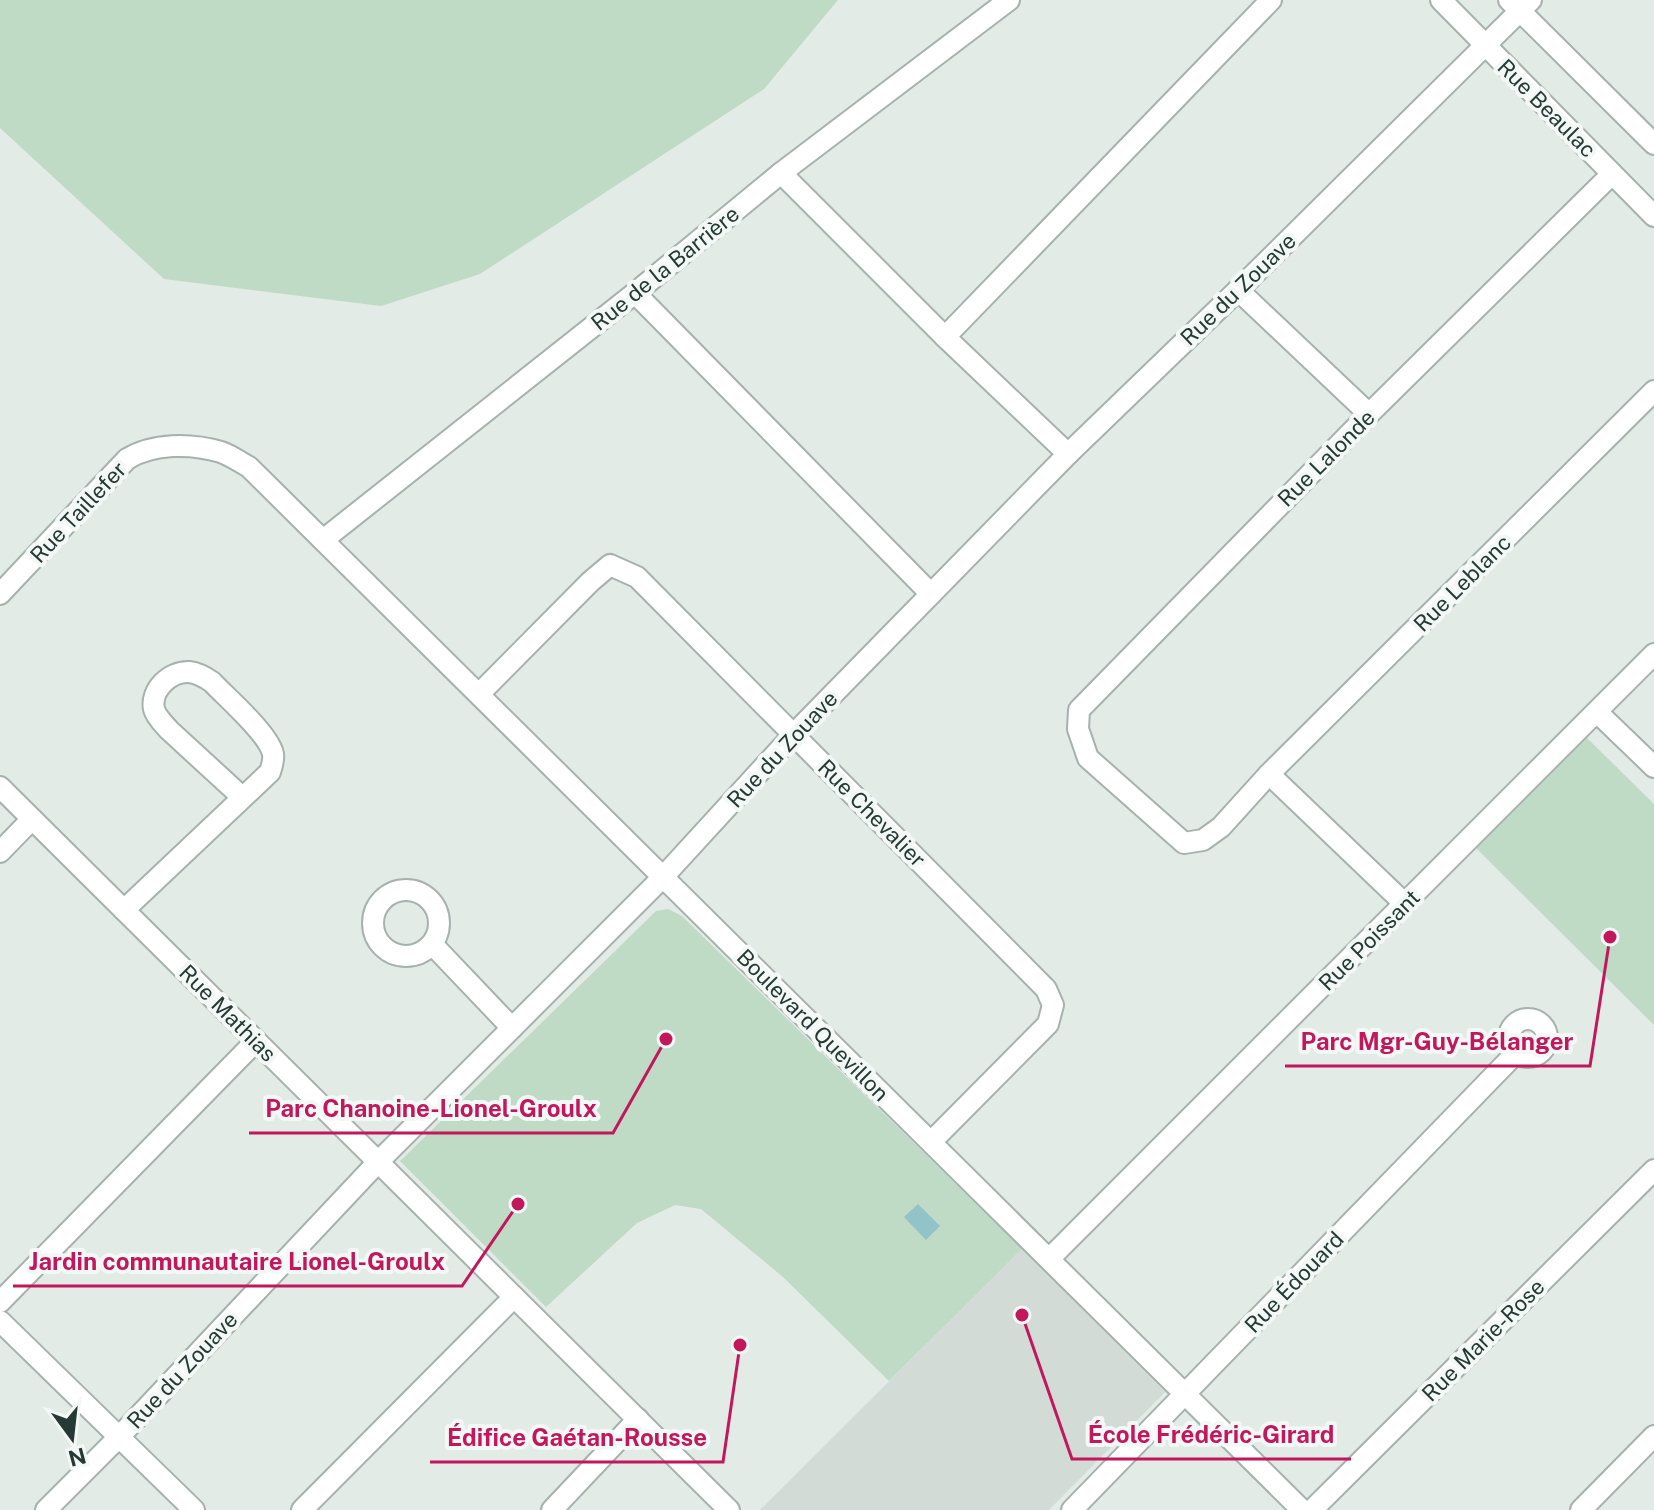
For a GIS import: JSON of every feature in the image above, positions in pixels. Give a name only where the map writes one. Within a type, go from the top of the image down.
[{"type":"street","name":"Rue de la Barrière","points":[[323,540],[781,173],[1009,0]]},
{"type":"street","points":[[945,337],[1271,0]]},
{"type":"street","name":"Rue Beaulac","points":[[1441,0],[1654,216]]},
{"type":"street","points":[[1520,4],[1652,136]]},
{"type":"street","name":"Rue du Zouave","points":[[46,1510],[119,1437],[378,1162],[663,877],[794,734],[1068,454],[1238,290],[1484,45],[1520,4]]},
{"type":"street","points":[[781,173],[945,337],[1068,454]]},
{"type":"street","name":"Rue Lalonde","points":[[1088,758],[1078,729],[1079,710],[1369,414],[1612,174]]},
{"type":"street","points":[[1238,290],[1369,414]]},
{"type":"street","points":[[635,293],[931,594]]},
{"type":"street","name":"Rue Leblanc","points":[[1088,758],[1184,843],[1203,840],[1221,827],[1269,774],[1654,391]]},
{"type":"street","name":"Rue Taillefer","points":[[0,594],[127,459],[154,447],[194,448],[222,453],[249,467],[323,540]]},
{"type":"street","name":"Boulevard Quevillon","points":[[323,540],[1302,1510]]},
{"type":"street","name":"Rue Chevalier","points":[[479,694],[610,565],[637,577],[1046,989],[1053,1005],[1048,1024],[931,1142]]},
{"type":"street","name":"Rue Poissant","points":[[1049,1259],[1654,654]]},
{"type":"street","points":[[124,910],[270,772],[273,764],[273,753],[267,739],[212,682],[202,675],[188,672],[169,677],[159,686],[153,708],[159,718],[242,797]]},
{"type":"street","points":[[1597,712],[1654,767]]},
{"type":"street","points":[[1269,774],[1405,904]]},
{"type":"street","name":"Rue Mathias","points":[[0,787],[729,1510]]},
{"type":"street","points":[[0,852],[32,819]]},
{"type":"street","points":[[432,944],[512,1028]]},
{"type":"street","points":[[0,1302],[256,1041]]},
{"type":"street","name":"Rue Édouard","points":[[1072,1510],[1516,1053]]},
{"type":"street","name":"Rue Marie-Rose","points":[[1312,1510],[1654,1170]]},
{"type":"street","points":[[302,1510],[514,1297]]},
{"type":"street","points":[[0,1321],[194,1510]]},
{"type":"street","points":[[552,1510],[638,1419]]},
{"type":"street","points":[[1581,1510],[1654,1436]]},
{"type":"shaded area","points":[[1022,1249],[1165,1392],[1049,1510],[760,1510]]},
{"type":"green space","points":[[0,0],[838,0],[764,89],[480,274],[381,306],[164,279],[0,128]]},
{"type":"green space","points":[[1587,738],[1654,804],[1654,1025],[1476,848]]},
{"type":"green space","points":[[668,909],[682,916],[1022,1249],[889,1381],[783,1277],[701,1209],[675,1205],[637,1223],[546,1307],[400,1161],[656,911]]},
{"type":"water","points":[[918,1204],[940,1226],[926,1240],[904,1217]]},
{"type":"place","name":"Parc Mgr-Guy-Bélanger","points":[[1610,937]]},
{"type":"place","name":"Parc Chanoine-Lionel-Groulx","points":[[666,1039]]},
{"type":"place","name":"Jardin communautaire Lionel-Groulx","points":[[518,1204]]},
{"type":"place","name":"École Frédéric-Girard","points":[[1022,1315]]},
{"type":"place","name":"Édifice Gaétan-Rousse","points":[[740,1345]]}]
